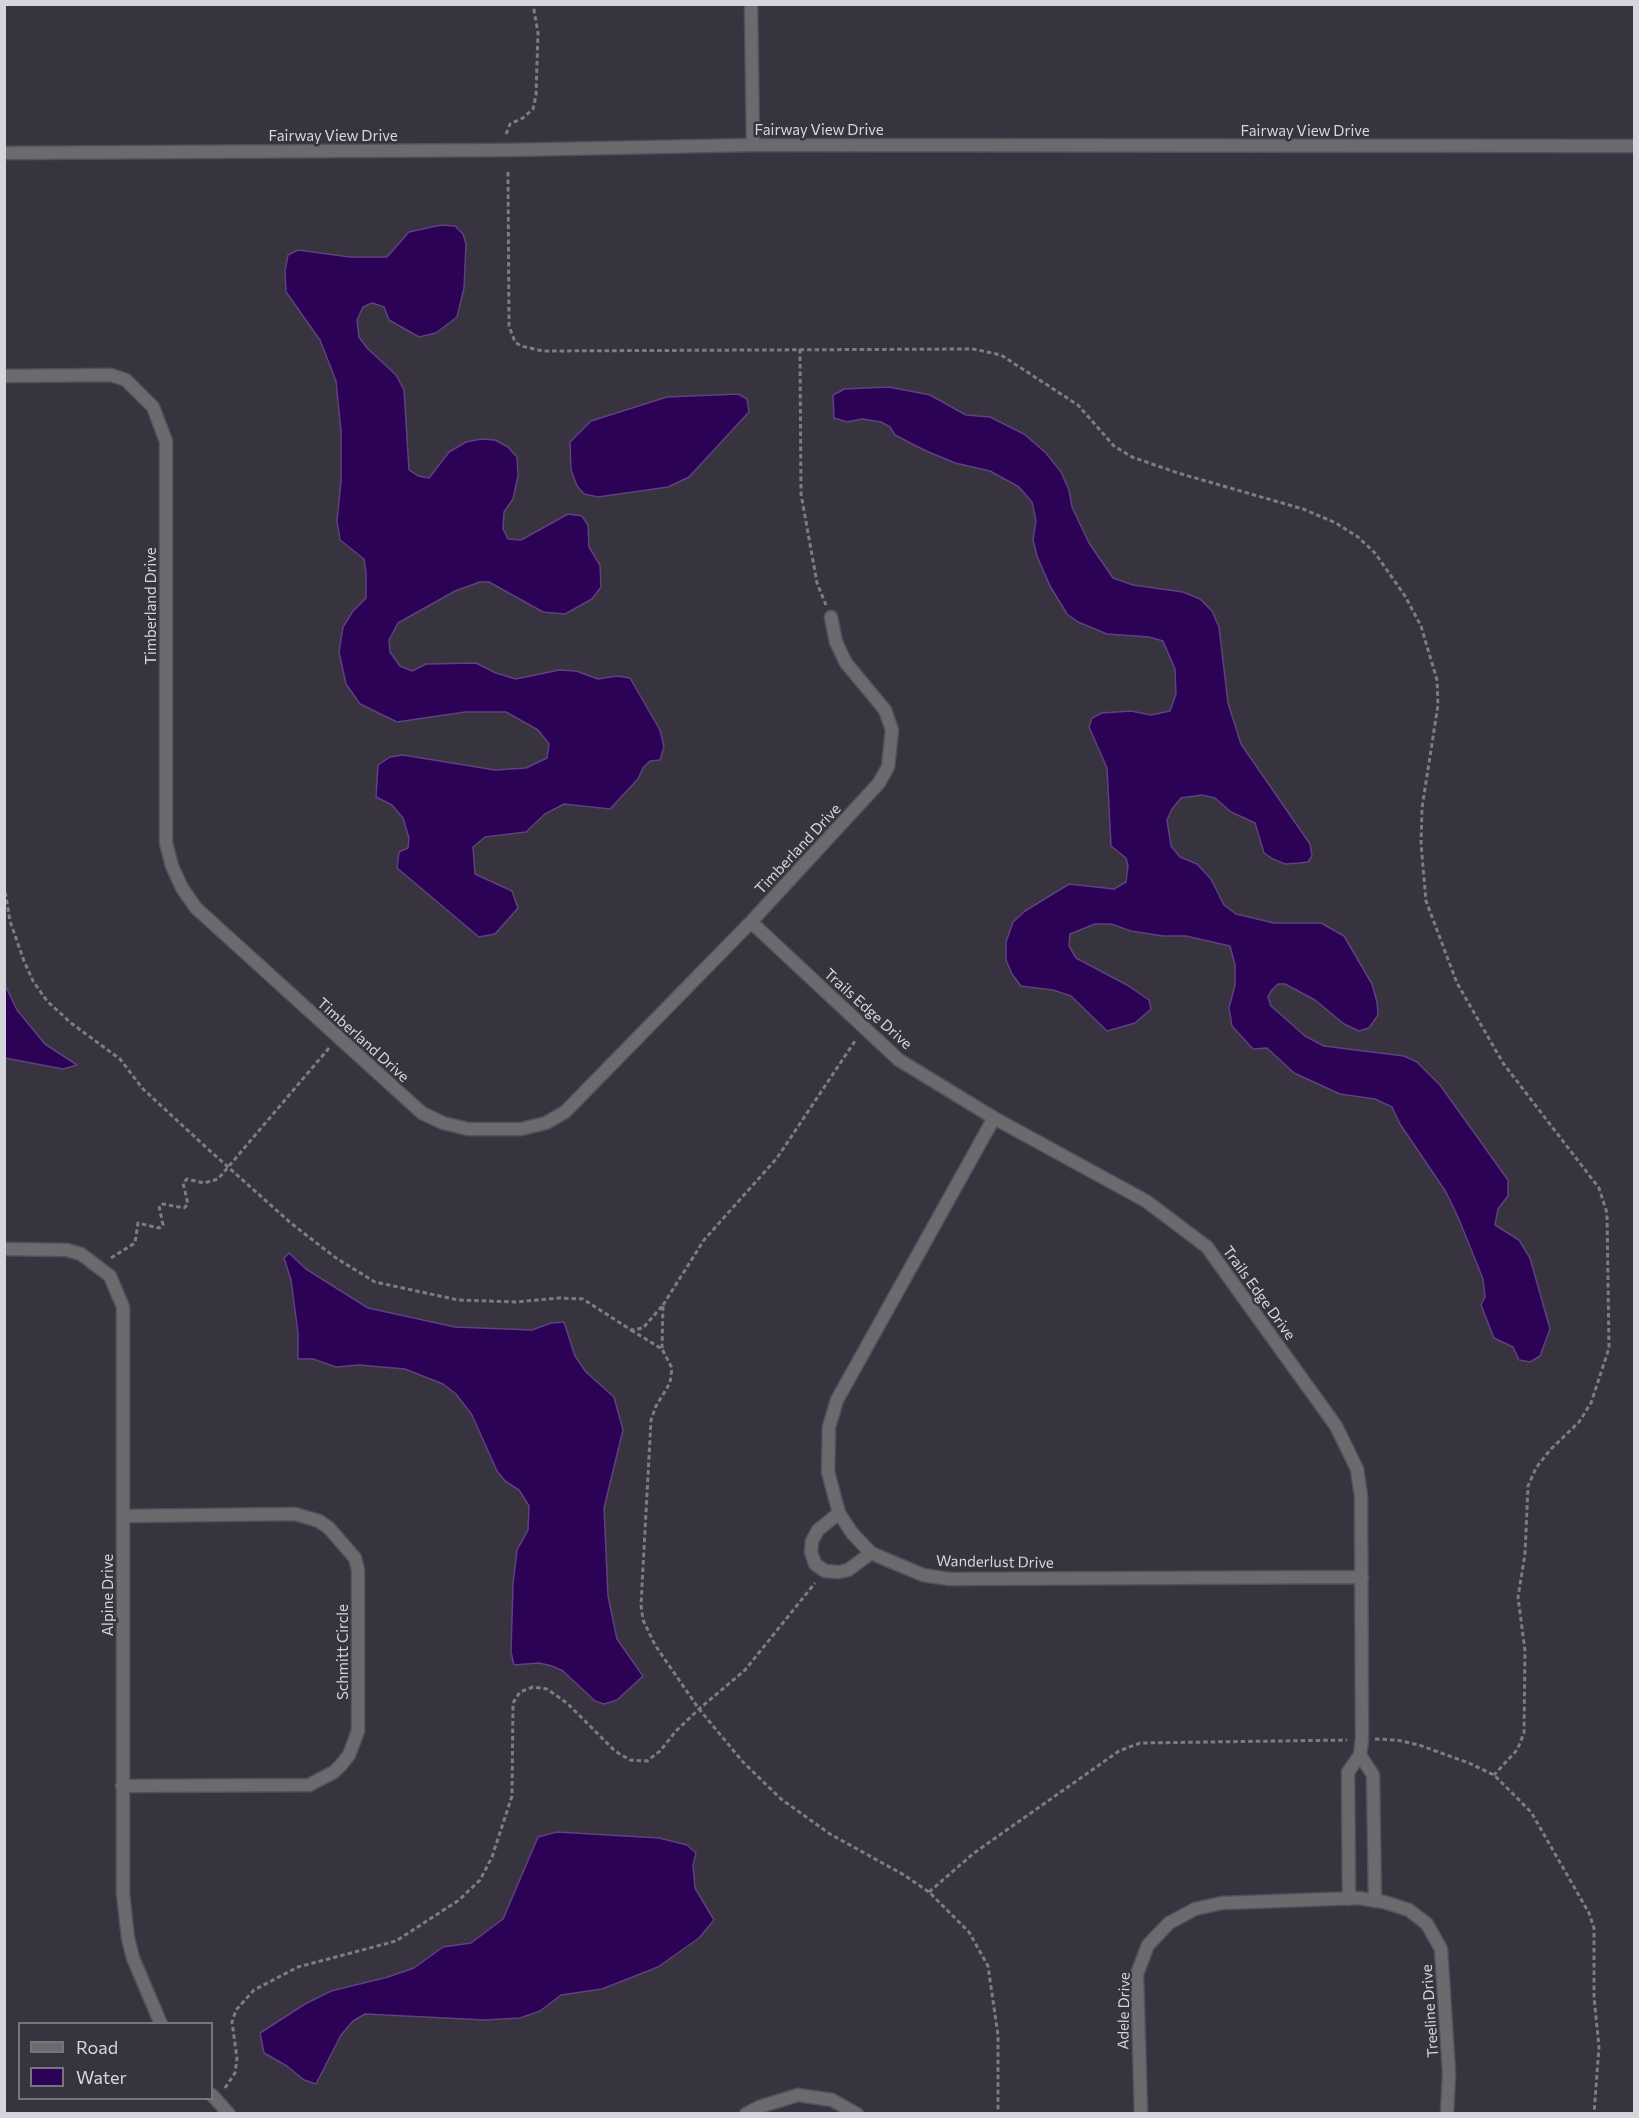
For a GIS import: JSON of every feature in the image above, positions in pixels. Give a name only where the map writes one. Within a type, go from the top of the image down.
[{"type":"street","points":[[751,4],[753,145]]},
{"type":"street","name":"Fairway View Drive","points":[[4,153],[508,150],[753,145],[1635,147]]},
{"type":"street","name":"Timberland Drive","points":[[4,376],[111,375],[126,380],[133,386],[156,414],[165,441],[166,843],[172,866],[182,888],[196,908],[422,1113],[444,1123],[468,1129],[496,1131],[522,1129],[546,1123],[564,1112],[752,922],[879,783],[888,767],[892,730],[885,710],[846,663],[836,642],[831,617]]},
{"type":"street","name":"Trails Edge Drive","points":[[752,922],[899,1060],[994,1118],[1146,1201],[1207,1247],[1336,1426],[1357,1469],[1361,1496],[1362,1739],[1360,1755],[1348,1772],[1349,1899]]},
{"type":"street","name":"Wanderlust Drive","points":[[994,1118],[837,1400],[829,1427],[827,1449],[832,1491],[839,1513],[852,1533],[871,1553],[923,1575],[949,1578],[1362,1577]]},
{"type":"street","name":"Alpine Drive","points":[[4,1249],[67,1250],[81,1254],[99,1266],[116,1286],[123,1307],[121,1863],[126,1930],[142,1983],[160,2022]]},
{"type":"street","points":[[839,1513],[818,1530],[812,1540],[811,1552],[815,1564],[825,1571],[848,1570],[871,1553]]},
{"type":"street","name":"Schmitt Circle","points":[[122,1786],[309,1785],[334,1772],[341,1765],[349,1755],[358,1731],[358,1570],[355,1558],[329,1528],[319,1521],[295,1514],[123,1516]]},
{"type":"street","points":[[1360,1755],[1373,1775],[1375,1901]]},
{"type":"street","name":"Treeline Drive","points":[[1349,1899],[1375,1901],[1409,1910],[1427,1924],[1441,1948],[1449,2073],[1447,2114]]},
{"type":"street","name":"Adele Drive","points":[[1141,2114],[1137,1974],[1148,1945],[1169,1923],[1195,1909],[1222,1903],[1349,1899]]},
{"type":"street","points":[[746,2114],[759,2107],[798,2095],[832,2100],[857,2114]]},
{"type":"street","points":[[213,2097],[226,2113]]},
{"type":"path","points":[[508,150],[504,140],[510,124],[523,118],[533,109],[536,94],[538,33],[533,4]]},
{"type":"path","points":[[508,172],[509,326],[515,342],[521,346],[543,351],[973,350],[1001,355],[1078,405],[1114,446],[1132,457],[1178,473],[1303,509],[1336,523],[1358,537],[1375,553],[1405,596],[1421,626],[1432,657],[1438,705],[1422,808],[1421,844],[1426,901],[1458,983],[1503,1063],[1599,1188],[1607,1213],[1609,1235],[1609,1348],[1603,1372],[1591,1403],[1579,1422],[1550,1450],[1536,1468],[1528,1486],[1525,1554],[1518,1597],[1526,1670],[1524,1734],[1517,1750],[1494,1775]]},
{"type":"path","points":[[800,349],[801,494],[817,583],[831,617]]},
{"type":"path","points":[[4,748],[4,789]]},
{"type":"path","points":[[4,885],[10,921],[24,961],[33,981],[47,1001],[71,1023],[120,1059],[143,1089],[292,1224],[336,1258],[375,1282],[458,1300],[516,1302],[559,1298],[583,1299],[662,1349]]},
{"type":"path","points":[[631,1330],[644,1328],[663,1305],[704,1240],[777,1158],[864,1028]]},
{"type":"path","points":[[99,1266],[135,1243],[138,1222],[159,1228],[163,1225],[159,1206],[163,1204],[184,1208],[188,1204],[183,1183],[187,1179],[211,1183],[230,1167],[338,1037]]},
{"type":"path","points":[[663,1305],[662,1349],[672,1368],[670,1383],[656,1406],[651,1420],[641,1605],[643,1620],[655,1645],[699,1709],[743,1762],[782,1799],[830,1834],[904,1875],[929,1892],[969,1932],[988,1966],[998,2035],[998,2114]]},
{"type":"path","points":[[226,2087],[235,2073],[237,2058],[232,2022],[236,2010],[254,1989],[298,1967],[396,1941],[459,1900],[480,1880],[492,1857],[512,1796],[513,1703],[520,1692],[533,1688],[548,1689],[567,1703],[615,1751],[630,1760],[647,1761],[660,1751],[676,1731],[699,1709],[745,1670],[825,1571]]},
{"type":"path","points":[[929,1892],[974,1853],[1119,1751],[1140,1743],[1362,1739],[1397,1740],[1419,1744],[1494,1775],[1531,1812],[1589,1913],[1594,1928],[1594,1997],[1599,2047],[1594,2114]]},
{"type":"water","points":[[441,225],[455,226],[463,234],[466,244],[464,288],[457,317],[436,333],[419,337],[389,320],[384,307],[372,303],[363,307],[357,320],[359,337],[367,348],[396,375],[404,390],[409,470],[418,476],[429,478],[449,452],[466,442],[481,439],[495,440],[508,447],[517,457],[518,476],[513,499],[504,512],[503,529],[508,539],[521,540],[568,514],[582,516],[588,525],[589,547],[600,565],[601,587],[592,599],[565,614],[543,612],[489,582],[480,582],[455,591],[398,623],[389,640],[390,652],[400,666],[412,671],[426,664],[476,663],[496,673],[516,679],[559,670],[576,671],[598,679],[617,676],[630,678],[660,730],[664,747],[660,760],[650,761],[643,768],[638,779],[610,809],[564,804],[545,814],[526,832],[485,837],[473,847],[475,874],[512,891],[518,908],[495,934],[479,937],[397,868],[399,852],[408,848],[409,838],[403,818],[392,805],[376,797],[378,765],[390,757],[403,755],[495,770],[526,768],[547,758],[549,744],[538,730],[506,712],[465,712],[397,722],[360,704],[346,684],[339,652],[343,627],[353,611],[366,598],[366,572],[364,559],[340,540],[337,521],[341,481],[341,431],[336,381],[320,340],[286,292],[285,271],[288,255],[298,250],[350,257],[387,257],[409,232]]},
{"type":"water","points":[[889,387],[930,395],[966,415],[990,417],[1024,434],[1046,453],[1061,472],[1069,490],[1072,507],[1089,543],[1113,578],[1133,585],[1183,592],[1200,599],[1212,611],[1219,627],[1228,703],[1241,744],[1310,844],[1312,856],[1308,862],[1299,863],[1285,864],[1273,859],[1264,853],[1255,823],[1231,812],[1215,798],[1202,795],[1181,798],[1172,809],[1167,820],[1171,846],[1180,857],[1197,864],[1211,879],[1224,905],[1236,914],[1274,923],[1321,923],[1344,936],[1372,984],[1377,1002],[1378,1015],[1369,1028],[1359,1031],[1344,1024],[1315,1000],[1285,984],[1278,984],[1271,991],[1268,997],[1271,1006],[1305,1036],[1324,1046],[1404,1056],[1417,1062],[1440,1085],[1508,1180],[1508,1196],[1498,1209],[1495,1225],[1519,1240],[1530,1258],[1550,1329],[1540,1356],[1530,1362],[1519,1360],[1513,1347],[1494,1338],[1481,1305],[1485,1297],[1483,1279],[1458,1217],[1446,1192],[1400,1124],[1392,1107],[1375,1099],[1340,1094],[1294,1073],[1267,1048],[1253,1049],[1232,1026],[1229,1008],[1235,985],[1235,965],[1230,946],[1186,936],[1163,936],[1131,931],[1111,924],[1095,924],[1070,934],[1069,946],[1076,958],[1127,985],[1149,1000],[1151,1009],[1135,1023],[1107,1031],[1071,996],[1053,990],[1021,986],[1012,974],[1006,960],[1006,942],[1013,922],[1025,911],[1069,884],[1114,889],[1126,882],[1128,866],[1126,858],[1111,846],[1107,768],[1089,727],[1092,718],[1102,713],[1131,711],[1151,715],[1170,711],[1176,694],[1175,669],[1163,641],[1149,637],[1107,634],[1078,622],[1067,614],[1050,586],[1037,556],[1033,540],[1036,521],[1032,502],[1019,487],[990,471],[955,463],[924,450],[895,435],[890,427],[881,422],[862,419],[847,422],[834,418],[833,395],[844,389]]},
{"type":"water","points":[[738,394],[747,399],[749,412],[689,477],[668,487],[598,497],[584,494],[577,486],[571,470],[570,442],[591,421],[667,397]]},
{"type":"water","points":[[5,985],[17,1010],[45,1044],[77,1065],[63,1069],[5,1058]]},
{"type":"water","points":[[289,1253],[306,1269],[368,1308],[455,1327],[532,1330],[551,1323],[564,1322],[575,1356],[586,1372],[614,1397],[623,1430],[604,1508],[608,1596],[617,1639],[643,1676],[617,1700],[604,1704],[595,1701],[563,1671],[552,1666],[539,1663],[514,1665],[511,1652],[513,1584],[517,1550],[528,1530],[529,1506],[519,1490],[505,1481],[497,1471],[472,1415],[456,1394],[443,1384],[405,1369],[359,1365],[336,1367],[313,1359],[298,1359],[298,1333],[291,1280],[284,1258]]},
{"type":"water","points":[[557,1832],[659,1838],[687,1845],[696,1853],[693,1865],[695,1888],[714,1920],[699,1938],[658,1967],[602,1989],[561,1995],[540,2011],[520,2018],[485,2020],[365,2014],[353,2021],[341,2035],[316,2084],[304,2080],[287,2066],[264,2053],[260,2033],[305,2004],[331,1991],[414,1968],[443,1947],[471,1943],[503,1919],[538,1837]]}]
